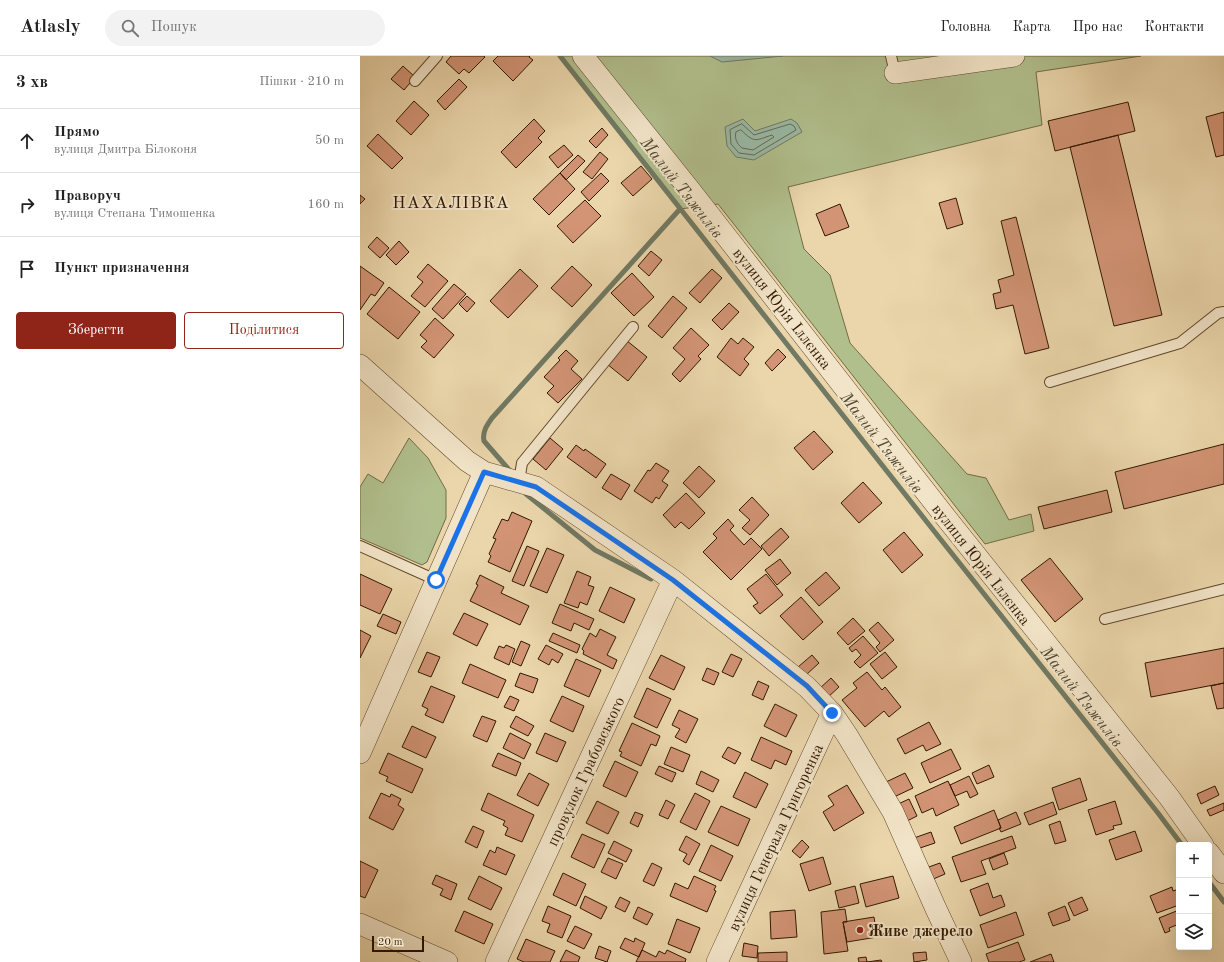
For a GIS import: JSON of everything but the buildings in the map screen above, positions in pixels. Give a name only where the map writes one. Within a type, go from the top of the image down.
[{"type":"street","name":"вулиця Юрія Іллєнка","points":[[583,56],[695,196],[947,519],[1169,797],[1202,842]]},
{"type":"street","points":[[893,65],[1014,56]]},
{"type":"street","points":[[360,365],[467,461],[484,472],[536,487],[673,580],[807,686],[832,713],[848,735],[893,812],[961,962]]},
{"type":"street","points":[[360,753],[484,472]]},
{"type":"street","name":"провулок Грабовського","points":[[496,962],[673,580]]},
{"type":"street","name":"вулиця Генерала Григоренка","points":[[717,962],[832,713]]},
{"type":"street","points":[[1212,857],[1224,873]]},
{"type":"street","points":[[360,924],[447,962]]},
{"type":"lane","points":[[415,81],[437,56]]},
{"type":"lane","points":[[1050,382],[1180,343],[1218,313],[1224,312]]},
{"type":"lane","points":[[519,482],[522,462],[633,326]]},
{"type":"lane","points":[[360,546],[436,580]]},
{"type":"lane","points":[[1106,618],[1224,589]]},
{"type":"green space","points":[[560,56],[1141,56],[1036,72],[1042,125],[788,187],[804,249],[830,275],[850,343],[967,474],[986,478],[1009,520],[1031,514],[1034,531],[985,544],[718,204],[680,209]]},
{"type":"green space","points":[[409,438],[428,458],[446,490],[446,518],[427,562],[422,565],[360,538],[360,487],[368,474],[383,483]]},
{"type":"water","points":[[710,56],[783,56],[722,62]]},
{"type":"water","points":[[743,119],[755,131],[791,119],[797,123],[802,132],[754,160],[736,157],[727,146],[725,127]]},
{"type":"waterway","name":"Малий Тяжилів","points":[[560,56],[1180,842]]},
{"type":"waterway","points":[[511,472],[484,441],[484,432],[488,423],[680,209]]},
{"type":"waterway","points":[[526,494],[595,550],[651,579]]},
{"type":"waterway","name":"Малий Тяжилів","points":[[1212,886],[1224,902]]},
{"type":"place","name":"Живе джерело","points":[[860,930]]},
{"type":"district","name":"НАХАЛІВКА","points":[[451,202]]},
{"type":"route","points":[[436,580],[484,472],[536,487],[673,580],[807,686],[832,713]]}]
